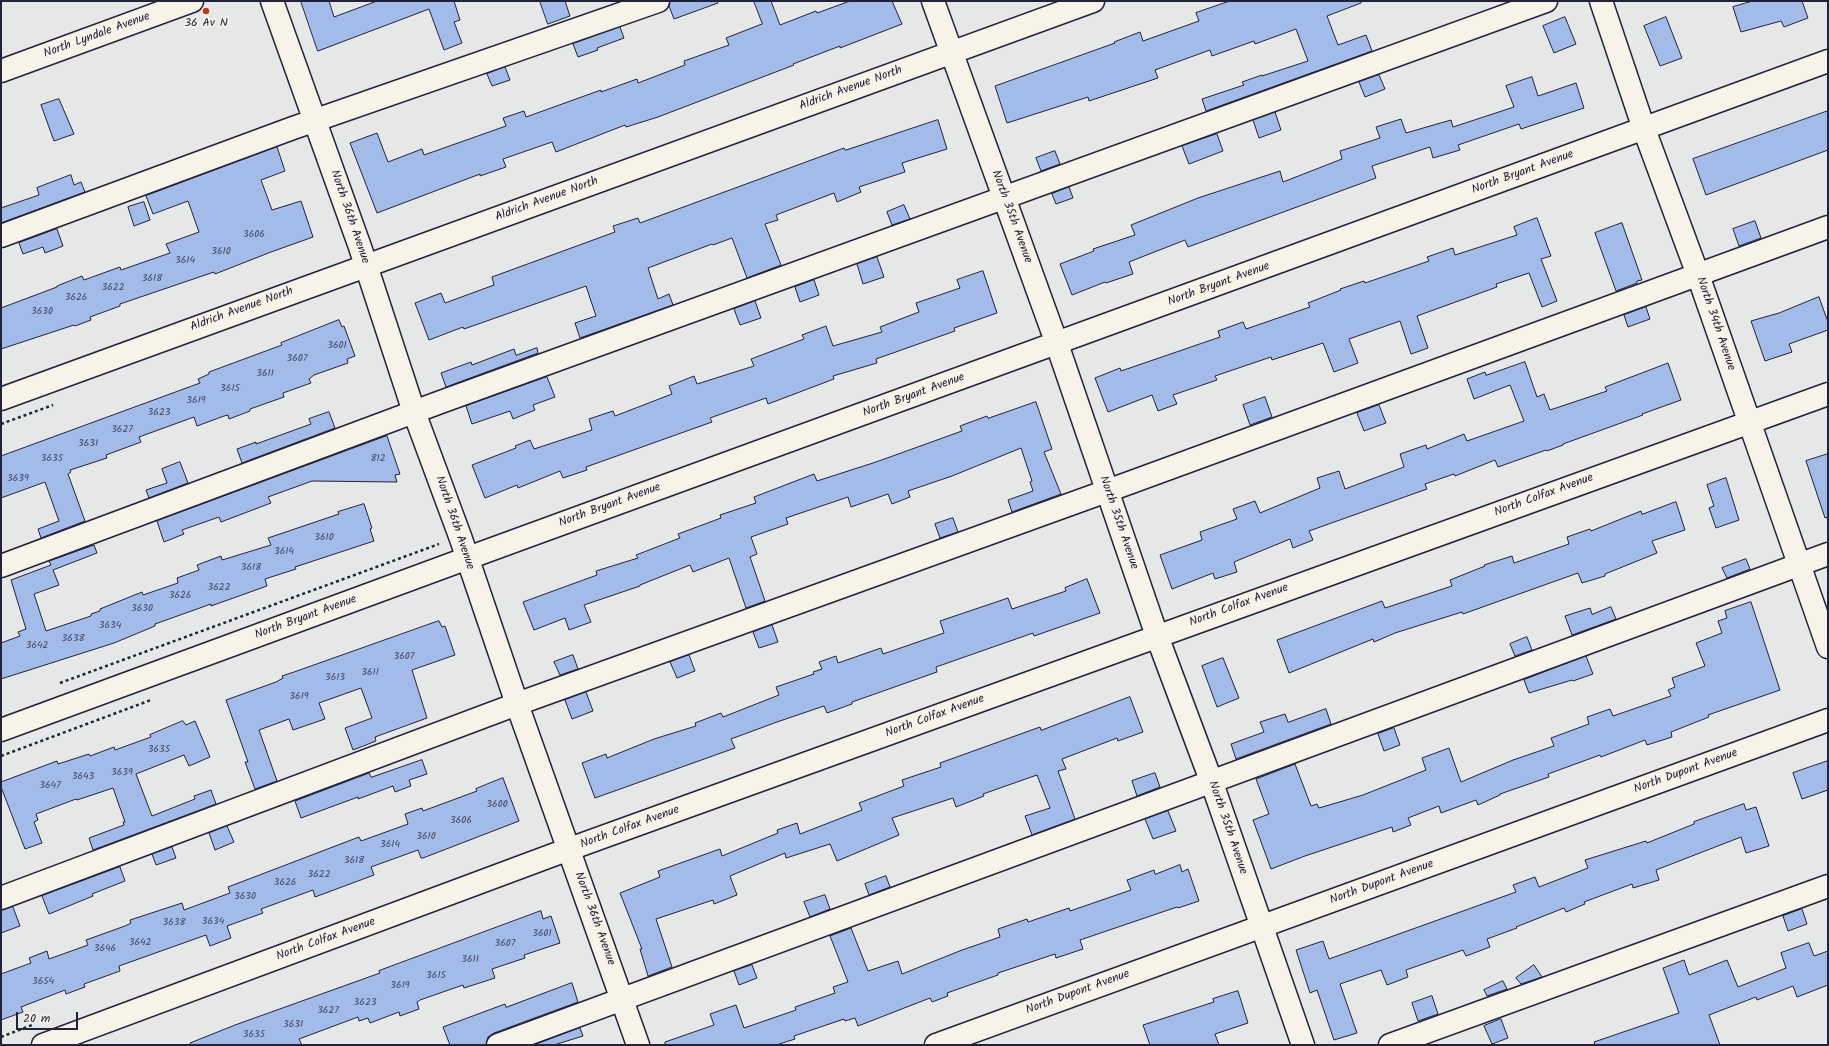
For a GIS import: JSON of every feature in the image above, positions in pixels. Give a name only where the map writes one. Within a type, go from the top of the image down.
[{"type":"street","name":"North Lyndale Avenue","points":[[1,71],[192,1]]},
{"type":"street","name":"North 36th Avenue","points":[[272,1],[366,265],[414,412],[468,559],[517,704],[638,1045]]},
{"type":"street","points":[[1,236],[316,121],[658,1]]},
{"type":"street","name":"North 35th Avenue","points":[[933,1],[1057,344],[1157,636],[1212,782],[1303,1045]]},
{"type":"street","name":"Aldrich Avenue North","points":[[1,399],[1093,1]]},
{"type":"street","points":[[1,566],[414,412],[1546,1]]},
{"type":"street","name":"North 34th Avenue","points":[[1601,1],[1644,129],[1698,274],[1798,564],[1828,646]]},
{"type":"street","name":"North Bryant Avenue","points":[[1,730],[1828,61]]},
{"type":"street","points":[[1,898],[517,704],[1107,491],[1828,227]]},
{"type":"street","name":"North Colfax Avenue","points":[[43,1045],[569,850],[1828,394]]},
{"type":"street","points":[[498,1045],[1828,554]]},
{"type":"street","name":"North Dupont Avenue","points":[[936,1045],[1828,720]]},
{"type":"street","points":[[1390,1045],[1828,886]]},
{"type":"path","points":[[53,686],[438,543],[443,546]]},
{"type":"building","points":[[301,1],[329,1],[334,17],[377,1],[454,1],[460,20],[454,22],[462,43],[444,50],[429,9],[318,51]]},
{"type":"building","points":[[540,1],[565,1],[570,16],[548,24]]},
{"type":"building","points":[[670,1],[717,1],[718,3],[674,19],[669,6]]},
{"type":"building","points":[[754,1],[771,1],[780,25],[816,11],[817,13],[850,1],[892,1],[902,24],[840,48],[840,46],[658,117],[626,127],[625,125],[556,152],[552,142],[503,159],[506,167],[480,176],[480,174],[377,213],[350,143],[377,133],[388,162],[422,149],[424,155],[506,126],[503,118],[524,111],[526,117],[601,90],[601,92],[637,79],[638,83],[685,65],[684,61],[729,45],[726,38],[762,24]]},
{"type":"building","points":[[1230,1],[1361,1],[1361,3],[1327,16],[1338,45],[1366,35],[1372,51],[1206,111],[1202,99],[1244,85],[1242,82],[1308,61],[1296,29],[1255,44],[1254,41],[1212,56],[1210,50],[1155,70],[1158,78],[1089,101],[1088,97],[1007,123],[995,86],[1115,43],[1114,42],[1140,32],[1143,41],[1199,21],[1196,13]]},
{"type":"building","points":[[1753,1],[1802,1],[1808,18],[1784,27],[1781,21],[1741,32],[1733,7]]},
{"type":"building","points":[[1565,17],[1576,44],[1554,53],[1543,26]]},
{"type":"building","points":[[1666,17],[1682,58],[1660,66],[1644,26]]},
{"type":"building","points":[[620,27],[624,38],[578,57],[573,44]]},
{"type":"building","points":[[505,67],[510,80],[492,86],[487,74]]},
{"type":"building","points":[[1379,75],[1385,89],[1365,97],[1359,82]]},
{"type":"building","points":[[1532,77],[1538,96],[1576,83],[1584,108],[1521,129],[1519,124],[1458,145],[1460,150],[1433,158],[1430,147],[1372,166],[1376,178],[1188,247],[1185,240],[1129,262],[1133,274],[1106,283],[1105,282],[1072,295],[1060,264],[1094,251],[1093,249],[1135,235],[1131,225],[1198,198],[1280,171],[1283,182],[1342,159],[1340,151],[1380,138],[1376,127],[1401,119],[1406,133],[1451,120],[1453,127],[1514,107],[1506,86]]},
{"type":"building","points":[[59,99],[74,134],[54,141],[41,105]]},
{"type":"building","points":[[1828,111],[1828,150],[1706,195],[1693,159]]},
{"type":"building","points":[[1275,112],[1281,130],[1259,138],[1253,120]]},
{"type":"building","points":[[938,120],[947,149],[902,163],[905,172],[859,187],[861,192],[837,202],[834,193],[776,215],[778,220],[765,224],[781,265],[747,278],[732,238],[648,268],[658,299],[669,294],[673,305],[580,338],[575,323],[596,316],[586,286],[464,329],[463,327],[429,340],[415,303],[441,293],[445,303],[494,285],[492,277],[615,232],[613,226],[638,218],[640,223],[844,148],[845,150]]},
{"type":"building","points":[[1217,134],[1223,151],[1189,164],[1182,146]]},
{"type":"building","points":[[277,147],[285,171],[261,180],[272,210],[301,201],[313,237],[215,274],[214,272],[120,304],[120,306],[90,317],[91,320],[75,326],[74,325],[1,349],[1,308],[82,276],[84,280],[120,267],[121,270],[170,253],[166,244],[199,232],[188,201],[153,214],[146,196]]},
{"type":"building","points":[[1055,151],[1060,164],[1041,171],[1036,158]]},
{"type":"building","points":[[71,175],[74,185],[81,182],[85,192],[1,223],[1,208],[39,195],[37,188]]},
{"type":"building","points":[[1069,187],[1073,198],[1056,204],[1052,194]]},
{"type":"building","points":[[144,202],[150,220],[134,226],[128,207]]},
{"type":"building","points":[[904,205],[910,219],[892,225],[887,212]]},
{"type":"building","points":[[1537,218],[1551,256],[1541,259],[1557,301],[1542,307],[1529,273],[1496,284],[1497,287],[1417,316],[1428,348],[1411,354],[1400,321],[1349,339],[1358,363],[1334,372],[1323,343],[1272,360],[1271,357],[1215,376],[1217,380],[1173,395],[1177,404],[1158,411],[1152,395],[1108,412],[1095,378],[1120,368],[1121,371],[1220,337],[1218,331],[1243,322],[1246,329],[1310,307],[1308,303],[1341,290],[1340,289],[1364,281],[1365,283],[1429,261],[1427,257],[1453,248],[1455,255],[1517,235],[1514,227]]},
{"type":"building","points":[[1755,221],[1761,238],[1739,246],[1733,229]]},
{"type":"building","points":[[1622,223],[1642,280],[1616,291],[1595,233]]},
{"type":"building","points":[[57,229],[63,246],[45,253],[43,247],[23,254],[19,243]]},
{"type":"building","points":[[877,257],[884,277],[863,284],[857,264]]},
{"type":"building","points":[[983,271],[997,313],[954,328],[955,331],[876,359],[877,363],[833,376],[834,379],[768,404],[766,398],[710,418],[712,422],[586,467],[587,470],[563,478],[560,471],[518,488],[517,485],[485,498],[472,465],[516,448],[515,446],[530,440],[534,449],[592,430],[589,419],[613,411],[615,416],[672,394],[669,386],[694,376],[697,384],[754,366],[751,359],[804,339],[802,335],[826,326],[833,346],[882,332],[880,327],[919,312],[916,303],[960,288],[957,280]]},
{"type":"building","points":[[814,280],[819,295],[800,302],[795,287]]},
{"type":"building","points":[[1819,297],[1828,322],[1828,330],[1789,344],[1792,352],[1765,361],[1751,321],[1779,313]]},
{"type":"building","points":[[755,301],[761,318],[740,325],[734,309]]},
{"type":"building","points":[[1646,307],[1650,319],[1628,327],[1624,315]]},
{"type":"building","points":[[339,320],[342,327],[344,326],[355,356],[347,359],[348,363],[314,375],[309,379],[311,383],[283,393],[284,397],[250,409],[250,411],[229,419],[228,415],[224,416],[197,426],[194,417],[139,437],[141,442],[106,455],[107,458],[70,470],[71,472],[68,474],[85,521],[41,538],[38,529],[59,521],[45,482],[1,498],[1,456],[200,383],[198,379],[209,374],[209,372],[282,345],[281,343]]},
{"type":"building","points":[[537,348],[538,353],[446,387],[441,373],[471,362],[472,365],[514,349],[516,355]]},
{"type":"building","points":[[1525,362],[1537,397],[1544,394],[1550,410],[1607,391],[1605,387],[1668,363],[1681,400],[1547,451],[1546,450],[1498,467],[1495,460],[1455,476],[1454,474],[1425,484],[1427,489],[1309,531],[1313,540],[1293,548],[1290,539],[1234,562],[1237,572],[1215,579],[1213,573],[1172,589],[1160,555],[1202,540],[1200,532],[1237,519],[1233,509],[1255,501],[1260,513],[1320,488],[1317,478],[1339,471],[1345,489],[1404,467],[1400,454],[1426,445],[1427,449],[1464,434],[1467,441],[1524,421],[1510,385],[1474,399],[1467,379],[1485,372],[1486,375]]},
{"type":"building","points":[[547,377],[555,397],[533,405],[535,410],[513,419],[510,411],[472,424],[466,406]]},
{"type":"building","points":[[1265,397],[1272,417],[1250,425],[1243,405]]},
{"type":"building","points":[[1036,402],[1052,449],[1044,452],[1061,494],[1012,512],[1008,500],[1033,491],[1030,482],[1032,481],[1021,448],[952,476],[908,491],[910,497],[892,504],[888,494],[851,507],[848,497],[786,518],[788,524],[751,537],[757,554],[750,557],[765,601],[746,608],[729,558],[693,572],[690,565],[640,586],[584,605],[591,622],[569,630],[565,618],[534,630],[523,602],[597,575],[596,571],[638,558],[636,555],[680,538],[678,534],[721,518],[720,515],[756,503],[754,497],[814,474],[817,481],[876,462],[962,431],[960,426],[987,416],[988,418]]},
{"type":"building","points":[[1379,405],[1386,423],[1364,431],[1357,413]]},
{"type":"building","points":[[329,412],[335,428],[242,463],[237,449],[256,442],[256,444],[311,424],[309,419]]},
{"type":"building","points":[[387,436],[400,474],[395,475],[397,482],[312,481],[268,497],[271,503],[221,522],[219,517],[182,530],[184,534],[164,542],[157,521]]},
{"type":"building","points":[[1828,454],[1828,517],[1825,518],[1806,461]]},
{"type":"building","points":[[180,462],[188,483],[149,498],[146,490],[167,483],[162,469]]},
{"type":"building","points":[[1726,478],[1739,520],[1716,528],[1709,508],[1714,506],[1707,485]]},
{"type":"building","points":[[1676,502],[1685,530],[1652,541],[1657,553],[1605,574],[1605,576],[1582,583],[1578,573],[1463,614],[1462,612],[1395,633],[1374,642],[1373,639],[1289,673],[1277,640],[1382,601],[1385,608],[1452,586],[1450,580],[1485,566],[1484,565],[1512,556],[1514,563],[1569,544],[1567,537],[1590,529],[1591,531],[1641,511],[1642,514]]},
{"type":"building","points":[[364,504],[372,528],[370,529],[374,541],[295,567],[296,569],[265,579],[267,586],[155,624],[155,626],[114,643],[1,679],[1,643],[20,636],[18,632],[26,629],[11,580],[51,565],[49,561],[94,545],[97,553],[53,570],[59,585],[34,594],[46,631],[91,616],[91,614],[100,611],[100,609],[142,592],[143,595],[178,583],[177,578],[199,570],[197,565],[221,556],[222,560],[271,545],[268,538]]},
{"type":"building","points":[[953,518],[958,532],[940,538],[935,524]]},
{"type":"building","points":[[1746,559],[1750,569],[1727,578],[1722,568]]},
{"type":"building","points":[[1087,579],[1100,613],[1034,636],[1033,633],[936,667],[937,672],[852,702],[852,704],[827,713],[824,706],[777,722],[731,739],[735,748],[595,798],[582,763],[606,754],[607,758],[654,739],[696,726],[695,723],[721,713],[723,717],[779,695],[776,687],[814,674],[813,672],[822,669],[819,662],[836,656],[838,663],[881,648],[883,654],[944,633],[940,621],[1008,598],[1012,609],[1066,591],[1065,588]]},
{"type":"building","points":[[1751,602],[1780,690],[1708,715],[1709,717],[1671,732],[1672,737],[1647,745],[1645,740],[1601,757],[1600,755],[1548,774],[1549,777],[1500,794],[1478,805],[1476,800],[1441,813],[1439,806],[1408,818],[1411,825],[1393,832],[1392,827],[1271,869],[1253,820],[1269,814],[1256,779],[1295,764],[1311,806],[1317,804],[1319,808],[1363,795],[1426,770],[1422,758],[1449,748],[1461,782],[1513,760],[1554,746],[1551,738],[1589,724],[1587,717],[1610,709],[1613,716],[1671,696],[1668,690],[1675,687],[1672,678],[1705,666],[1696,643],[1722,633],[1718,621],[1727,618],[1725,611]]},
{"type":"building","points":[[1611,607],[1616,619],[1572,635],[1565,616],[1590,608],[1592,614]]},
{"type":"building","points":[[439,621],[442,627],[445,626],[455,655],[412,670],[427,718],[375,737],[376,741],[353,750],[345,728],[372,718],[361,688],[319,703],[325,719],[293,730],[289,719],[259,730],[277,781],[255,789],[245,762],[248,762],[226,700],[276,682],[283,678],[282,676]]},
{"type":"building","points":[[772,625],[778,642],[759,648],[753,632]]},
{"type":"building","points":[[1527,637],[1532,650],[1515,656],[1510,644]]},
{"type":"building","points":[[573,655],[578,669],[560,675],[554,662]]},
{"type":"building","points":[[689,655],[695,671],[677,678],[670,662]]},
{"type":"building","points":[[1586,656],[1593,674],[1529,693],[1524,680]]},
{"type":"building","points":[[1223,658],[1239,698],[1217,707],[1202,666]]},
{"type":"building","points":[[586,692],[593,711],[572,719],[565,700]]},
{"type":"building","points":[[1130,697],[1143,732],[1118,741],[1117,738],[1062,759],[1066,769],[1058,771],[1075,819],[1032,835],[1025,816],[1050,808],[1037,775],[983,794],[984,796],[956,807],[953,798],[892,818],[899,835],[837,861],[830,844],[786,858],[785,853],[730,876],[737,895],[714,904],[713,900],[656,919],[672,967],[648,976],[640,949],[642,949],[620,893],[660,877],[658,871],[720,849],[722,856],[778,833],[777,830],[797,823],[800,834],[862,810],[859,803],[904,786],[902,780],[941,767],[940,763],[1040,727],[1041,730]]},
{"type":"building","points":[[1326,709],[1331,724],[1236,759],[1231,744],[1264,732],[1260,722],[1285,714],[1288,722]]},
{"type":"building","points":[[183,721],[186,725],[195,721],[210,757],[189,766],[184,755],[136,774],[152,816],[195,799],[194,796],[211,790],[216,804],[93,850],[89,838],[124,825],[123,822],[125,822],[113,788],[77,800],[76,799],[36,814],[38,820],[34,822],[42,843],[25,849],[1,787],[1,782],[57,761],[58,764],[89,754],[90,756],[114,747],[115,750],[151,737],[150,735]]},
{"type":"building","points":[[1394,728],[1400,745],[1384,751],[1378,734]]},
{"type":"building","points":[[422,760],[427,774],[409,780],[411,786],[395,792],[393,786],[301,818],[295,801],[369,773],[371,777]]},
{"type":"building","points":[[1828,761],[1828,790],[1802,799],[1793,773]]},
{"type":"building","points":[[1155,773],[1160,787],[1137,796],[1132,781]]},
{"type":"building","points":[[503,778],[519,821],[423,858],[421,858],[418,850],[371,867],[374,875],[315,897],[313,890],[261,909],[263,913],[227,926],[231,938],[210,946],[206,935],[119,966],[120,971],[84,984],[85,987],[66,994],[65,990],[21,1007],[23,1012],[1,1020],[1,974],[31,963],[29,958],[47,951],[49,959],[88,945],[86,940],[125,926],[131,923],[130,920],[182,903],[184,910],[230,893],[228,887],[359,837],[361,841],[408,824],[405,814],[422,808],[423,811],[477,791],[476,789]]},
{"type":"building","points":[[1744,804],[1746,810],[1756,807],[1769,846],[1746,853],[1741,837],[1656,870],[1659,880],[1633,888],[1632,884],[1584,902],[1585,904],[1566,912],[1564,908],[1487,939],[1490,947],[1466,956],[1463,950],[1406,970],[1408,977],[1387,985],[1381,970],[1340,984],[1357,1033],[1334,1040],[1317,990],[1310,993],[1296,950],[1323,941],[1329,959],[1516,892],[1513,885],[1535,877],[1539,887],[1588,868],[1585,860],[1646,841],[1647,843],[1694,824],[1694,822]]},
{"type":"building","points":[[1168,811],[1176,831],[1153,839],[1145,819]]},
{"type":"building","points":[[227,826],[234,842],[215,850],[209,833]]},
{"type":"building","points":[[172,847],[176,858],[156,865],[152,854]]},
{"type":"building","points":[[1180,865],[1182,872],[1188,869],[1199,901],[1080,940],[1083,949],[1056,958],[1055,954],[998,973],[998,975],[947,993],[948,996],[932,1002],[930,998],[858,1026],[855,1018],[845,1021],[844,1019],[794,1036],[795,1039],[776,1045],[665,1045],[665,1042],[714,1025],[710,1014],[736,1005],[744,1028],[796,1010],[795,1007],[835,993],[833,987],[848,982],[830,936],[851,928],[868,971],[898,961],[902,974],[962,950],[1000,937],[998,929],[1027,919],[1028,922],[1069,908],[1070,911],[1131,890],[1127,880],[1154,870],[1155,874]]},
{"type":"building","points":[[120,867],[125,881],[92,894],[93,896],[49,914],[42,896]]},
{"type":"building","points":[[886,876],[890,887],[869,895],[865,884]]},
{"type":"building","points":[[825,895],[830,909],[810,917],[804,902]]},
{"type":"building","points":[[13,907],[20,926],[1,933],[1,910]]},
{"type":"building","points":[[1802,909],[1807,924],[1788,931],[1783,916]]},
{"type":"building","points":[[541,911],[543,919],[551,916],[560,943],[524,955],[525,958],[492,969],[495,978],[464,988],[463,985],[420,1000],[417,1002],[419,1009],[400,1016],[399,1012],[370,1023],[368,1018],[359,1021],[358,1017],[299,1039],[302,1045],[190,1045],[190,1043],[235,1025],[380,973],[379,971]]},
{"type":"building","points":[[1809,943],[1814,956],[1828,951],[1828,985],[1797,997],[1793,986],[1757,1000],[1756,997],[1709,1015],[1720,1045],[1595,1045],[1594,1042],[1679,1013],[1663,968],[1684,960],[1689,975],[1727,960],[1738,987],[1786,968],[1781,953]]},
{"type":"building","points":[[752,965],[757,978],[739,985],[734,971]]},
{"type":"building","points":[[1534,965],[1542,977],[1521,984],[1516,978]]},
{"type":"building","points":[[1503,981],[1507,989],[1487,996],[1484,990]]},
{"type":"building","points":[[572,983],[578,1002],[494,1033],[488,1037],[486,1045],[450,1045],[443,1027],[505,1004],[506,1007]]},
{"type":"building","points":[[1238,991],[1248,1023],[1215,1034],[1219,1045],[1150,1045],[1143,1025],[1214,1002],[1213,999]]},
{"type":"building","points":[[1432,996],[1438,1014],[1418,1021],[1412,1003]]},
{"type":"building","points":[[1501,1019],[1508,1038],[1492,1044],[1484,1026]]},
{"type":"building","points":[[580,1028],[583,1036],[554,1045],[534,1045]]},
{"type":"place","name":"36 Av N","points":[[206,11]]}]
